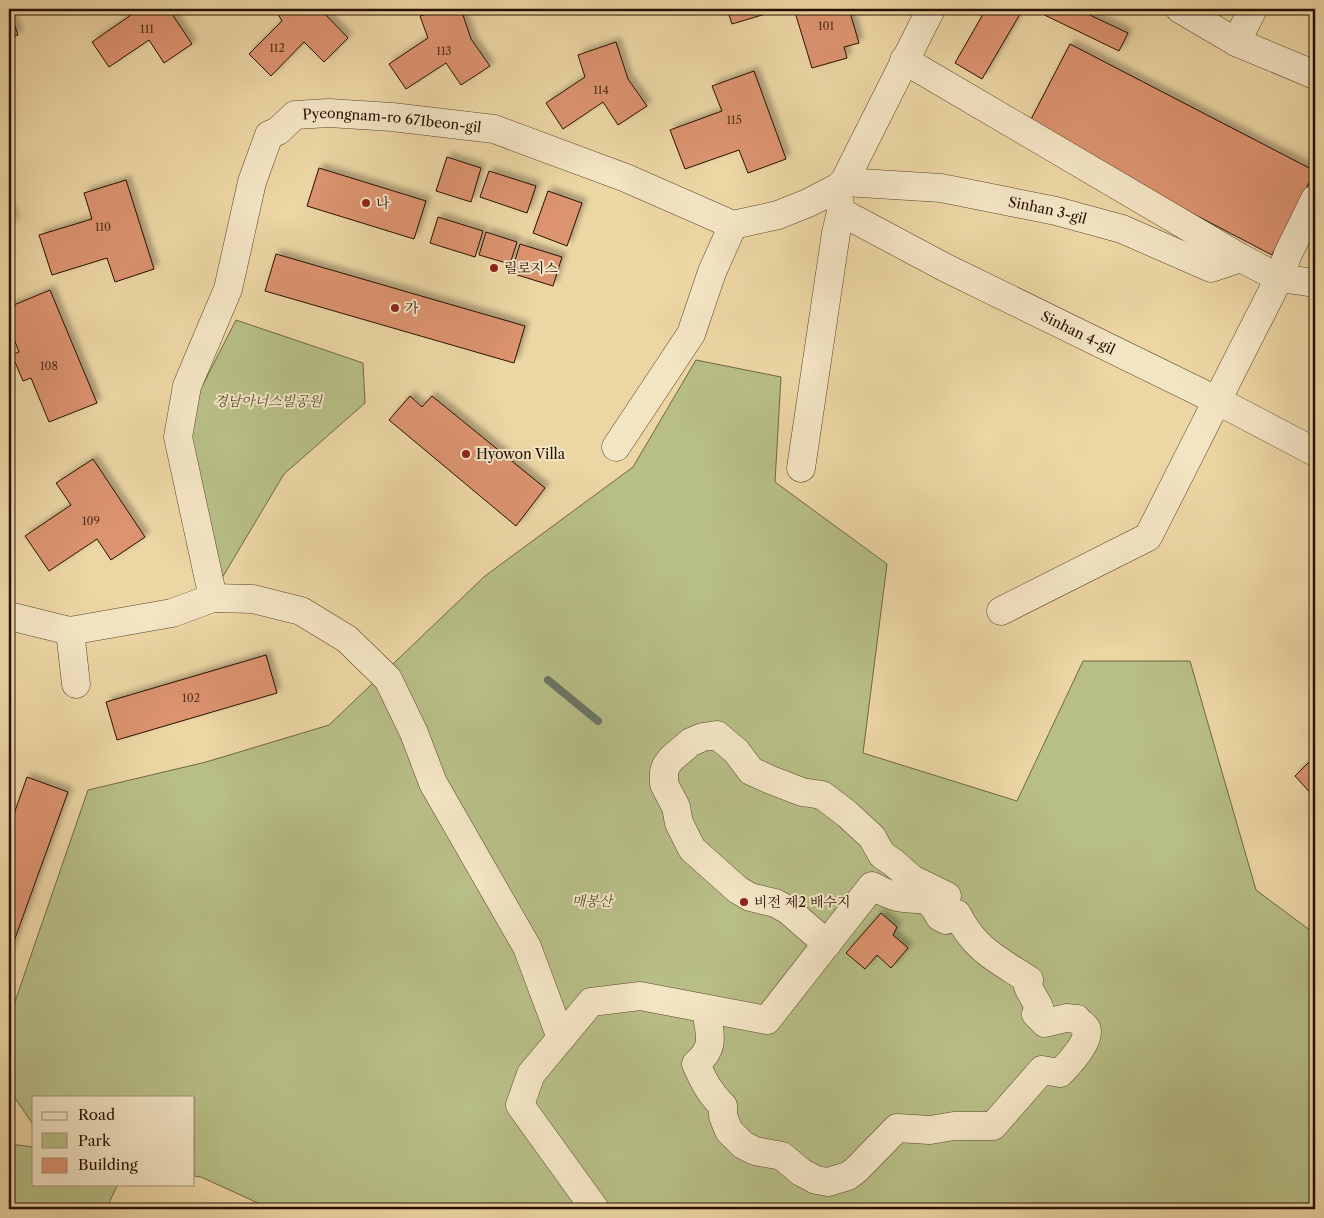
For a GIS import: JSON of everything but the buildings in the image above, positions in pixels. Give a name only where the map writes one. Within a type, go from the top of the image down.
[{"type":"street","points":[[801,468],[841,194],[904,60],[931,9]]},
{"type":"street","points":[[1180,9],[1236,42],[1315,75]]},
{"type":"street","points":[[1236,42],[1253,9]]},
{"type":"street","points":[[904,60],[1241,258],[1279,278],[1315,283]]},
{"type":"street","name":"Pyeongnam-ro 671beon-gil","points":[[213,598],[178,437],[187,386],[228,289],[252,182],[269,136],[278,131],[295,115],[329,113],[384,116],[494,129],[626,178],[733,225]]},
{"type":"street","name":"Sinhan 3-gil","points":[[841,194],[941,188],[1056,211],[1122,228],[1211,268],[1241,258]]},
{"type":"street","points":[[616,447],[691,334],[712,272],[733,225],[778,215],[808,203],[841,194]]},
{"type":"street","name":"Sinhan 4-gil","points":[[841,194],[946,268],[1218,401],[1315,452]]},
{"type":"street","points":[[1002,611],[1148,537],[1279,278],[1288,254],[1315,199]]},
{"type":"street","points":[[9,616],[70,632],[172,613],[213,598],[253,599],[301,611],[347,639],[388,679],[414,733],[433,783],[527,947],[561,1038]]},
{"type":"street","points":[[70,632],[76,684]]},
{"type":"street","points":[[595,1209],[520,1105],[531,1074],[591,1002],[640,996],[767,1020],[827,944],[872,886],[889,896],[904,899],[926,899],[940,917],[946,920],[957,914],[962,905],[912,880],[894,863],[882,855],[872,837],[847,814],[822,795],[802,792],[752,771],[736,751],[717,735],[703,737],[691,742],[666,766],[664,779],[666,790],[676,807],[679,823],[692,849],[738,890],[750,898],[775,903],[788,910],[827,944]]},
{"type":"street","points":[[706,1009],[711,1044],[704,1057],[696,1064],[707,1087],[715,1099],[723,1106],[723,1116],[728,1131],[743,1145],[761,1153],[782,1156],[802,1172],[816,1180],[828,1182],[848,1176],[857,1170],[897,1128],[930,1130],[954,1126],[992,1126],[1042,1070],[1060,1073],[1084,1045],[1087,1034],[1086,1029],[1077,1019],[1066,1018],[1045,1022],[1036,1014],[1039,1007],[1028,987],[1029,980],[976,944],[957,914]]},
{"type":"green space","name":"경남아너스빌공원","points":[[236,320],[363,363],[365,403],[284,474],[222,578],[185,436],[190,410]]},
{"type":"green space","name":"매봉산","points":[[696,360],[781,377],[775,482],[887,564],[863,753],[1017,801],[1083,661],[1190,661],[1256,890],[1315,934],[1315,1209],[271,1209],[201,1177],[195,1176],[195,1096],[32,1096],[32,1123],[15,1098],[9,1096],[9,1019],[88,790],[206,762],[329,725],[485,576],[633,467]]},
{"type":"green space","points":[[9,1144],[32,1147],[32,1186],[117,1186],[106,1209],[9,1209]]},
{"type":"waterway","points":[[548,680],[598,721]]},
{"type":"place","name":"나","points":[[366,203]]},
{"type":"place","name":"릴로지스","points":[[494,268]]},
{"type":"place","name":"가","points":[[395,308]]},
{"type":"place","name":"Hyowon Villa","points":[[466,454]]},
{"type":"place","name":"비전 제2 배수지","points":[[744,902]]}]
